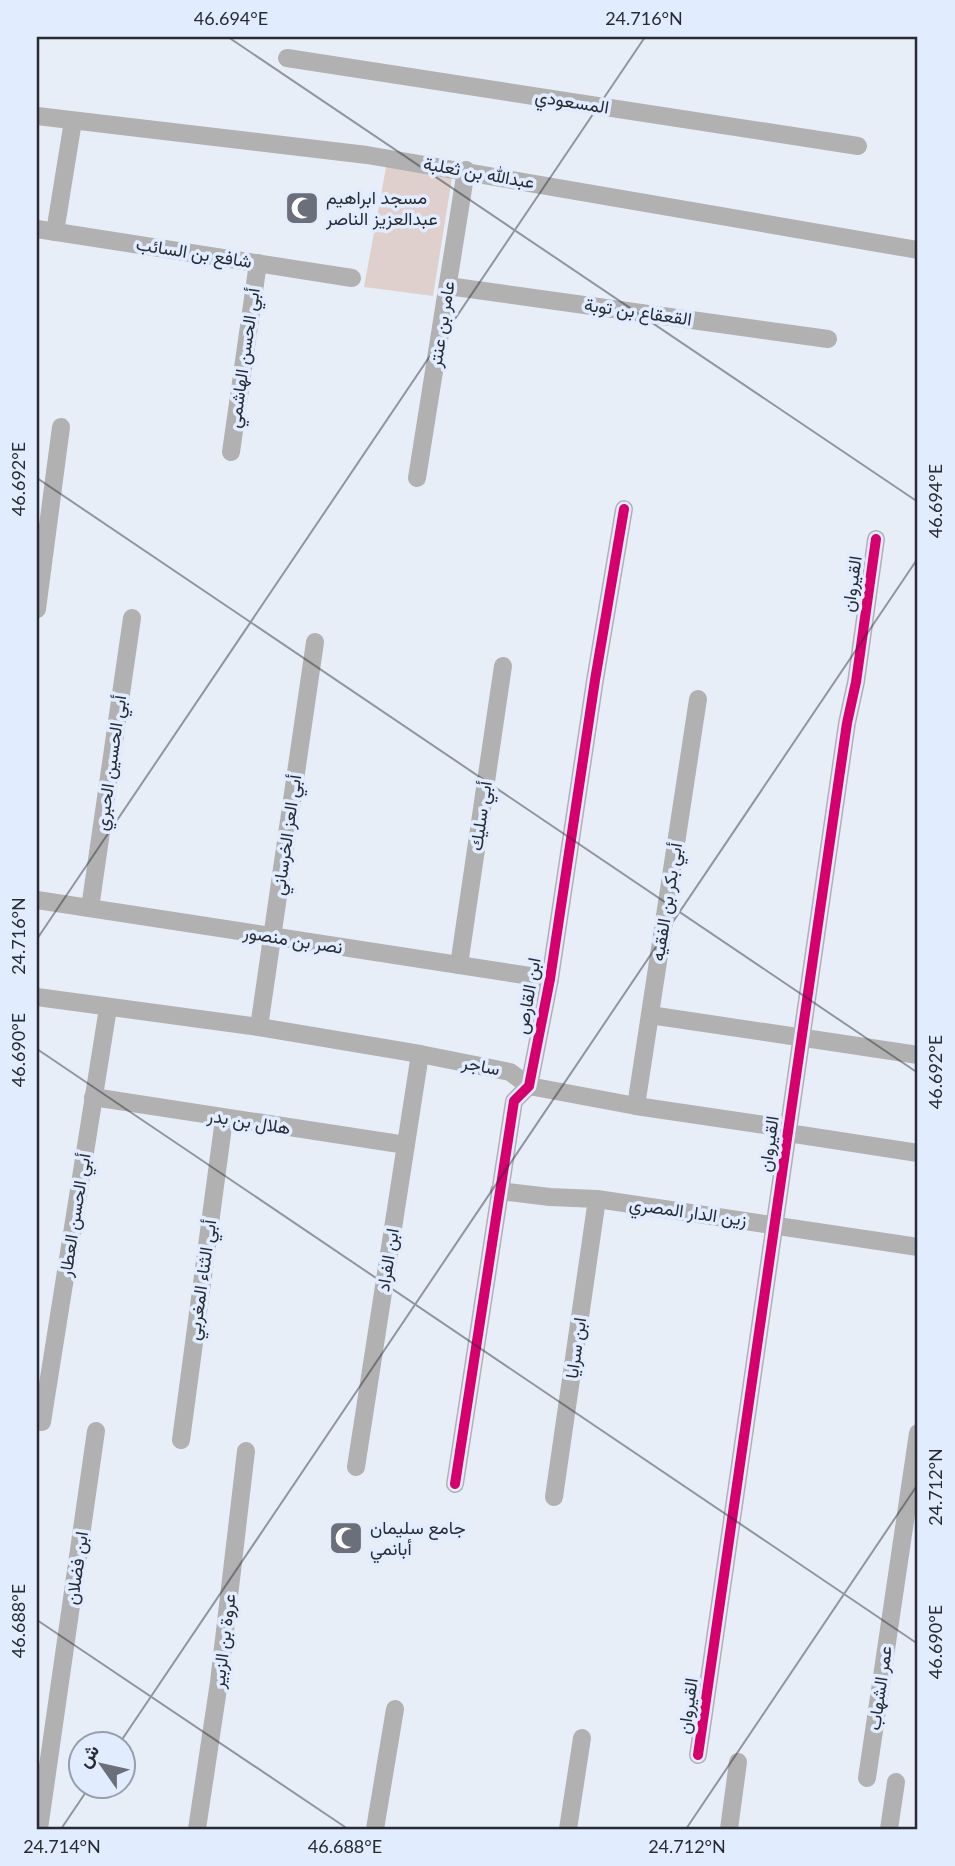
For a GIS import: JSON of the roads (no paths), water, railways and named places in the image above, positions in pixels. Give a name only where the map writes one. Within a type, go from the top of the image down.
[{"type":"street","name":"المسعودي","points":[[287,58],[858,146]]},
{"type":"street","name":"عبدالله بن ثعلبة","points":[[37,116],[273,142],[466,170],[918,250]]},
{"type":"street","points":[[55,232],[73,121]]},
{"type":"street","name":"عامر بن عنتر","points":[[417,478],[466,170]]},
{"type":"street","name":"شافع بن السائب","points":[[37,229],[352,278]]},
{"type":"street","name":"أبي الحسن الهاشمي","points":[[231,452],[258,263]]},
{"type":"street","name":"القعقاع بن توبة","points":[[448,286],[828,339]]},
{"type":"street","points":[[37,609],[61,427]]},
{"type":"street","name":"ابن القارص","points":[[455,1484],[514,1101],[529,1086],[550,979],[624,509]]},
{"type":"street","name":"القيروان","points":[[698,1755],[876,539]]},
{"type":"street","name":"أبي الحسين الحبري","points":[[90,908],[132,618]]},
{"type":"street","name":"أبي العز الخرساني","points":[[259,1027],[315,642]]},
{"type":"street","name":"أبي سليك","points":[[459,965],[503,666]]},
{"type":"street","name":"أبي بكر بن الفقيه","points":[[636,1106],[698,699]]},
{"type":"street","name":"نصر بن منصور","points":[[37,900],[550,979]]},
{"type":"street","name":"ساجر","points":[[37,998],[259,1027],[420,1054],[510,1072],[529,1086],[636,1106],[765,1125],[788,1133],[918,1153]]},
{"type":"street","name":"أبي الحسن العطار","points":[[42,1422],[108,1008]]},
{"type":"street","points":[[650,1015],[918,1055]]},
{"type":"street","name":"ابن الفراد","points":[[356,1466],[420,1054]]},
{"type":"street","name":"هلال بن بدر","points":[[93,1097],[406,1145]]},
{"type":"street","name":"أبي الثناء المغربي","points":[[181,1440],[224,1119]]},
{"type":"street","name":"زين الدار المصري","points":[[499,1191],[597,1199],[918,1247]]},
{"type":"street","name":"ابن سرايا","points":[[554,1497],[597,1199]]},
{"type":"street","name":"ابن فضلان","points":[[39,1829],[44,1743],[96,1431]]},
{"type":"street","name":"عمر الشهاب","points":[[867,1778],[917,1457],[918,1433]]},
{"type":"street","name":"عروة بن الزبير","points":[[197,1829],[219,1682],[246,1451]]},
{"type":"street","points":[[375,1829],[395,1709]]},
{"type":"street","points":[[568,1829],[582,1738]]},
{"type":"street","points":[[729,1829],[738,1762]]},
{"type":"street","points":[[889,1829],[896,1782]]},
{"type":"place","name":"مسجد ابراهيم عبدالعزيز الناصر","points":[[302,208]]},
{"type":"place","name":"جامع سليمان أبانمي","points":[[346,1538]]}]
